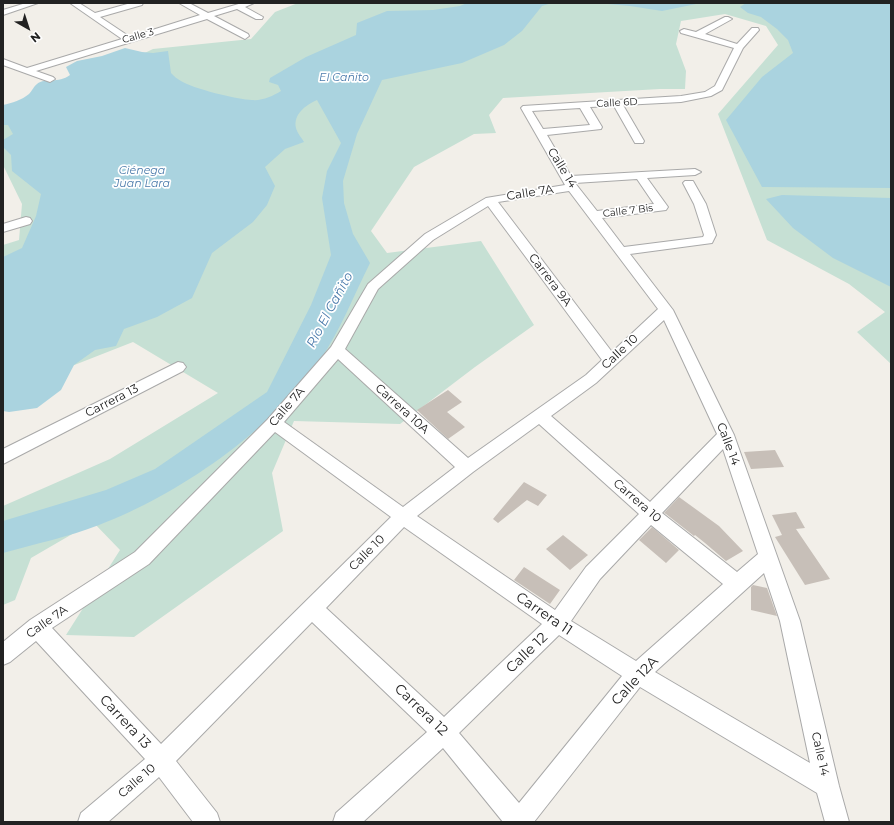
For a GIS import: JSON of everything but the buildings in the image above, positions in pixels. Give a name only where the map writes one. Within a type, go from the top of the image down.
[{"type":"street","points":[[3,13],[21,5],[34,3]]},
{"type":"street","points":[[74,3],[128,39]]},
{"type":"street","points":[[95,16],[139,3]]},
{"type":"street","points":[[184,3],[245,36]]},
{"type":"street","name":"Calle 3","points":[[26,70],[250,3]]},
{"type":"street","points":[[238,7],[259,17]]},
{"type":"street","points":[[699,34],[728,19]]},
{"type":"street","points":[[684,31],[699,34],[739,47],[755,30]]},
{"type":"street","name":"Calle 6D","points":[[526,108],[681,99],[708,94],[719,88],[739,47]]},
{"type":"street","points":[[3,62],[50,79]]},
{"type":"street","points":[[617,103],[639,141]]},
{"type":"street","points":[[540,132],[597,127],[583,104]]},
{"type":"street","name":"Calle 14","points":[[526,108],[570,183],[666,310],[726,435],[790,621],[827,786],[837,822]]},
{"type":"street","name":"Calle 7A","points":[[3,655],[37,627],[142,558],[274,423],[336,350],[373,287],[429,236],[490,200],[570,183],[695,172]]},
{"type":"street","name":"Calle 7 Bis","points":[[594,215],[662,207],[640,176]]},
{"type":"street","points":[[622,251],[708,240],[710,235],[700,204],[689,183]]},
{"type":"street","name":"Carrera 9A","points":[[490,200],[610,360]]},
{"type":"street","points":[[3,228],[26,221]]},
{"type":"street","name":"Calle 10","points":[[90,822],[160,760],[403,517],[467,467],[591,379],[666,310]]},
{"type":"street","name":"Carrera 10A","points":[[336,350],[467,467]]},
{"type":"street","name":"Carrera 13","points":[[3,457],[178,367]]},
{"type":"street","name":"Carrera 10","points":[[540,415],[650,514],[737,584]]},
{"type":"street","name":"Carrera 11","points":[[274,423],[403,517],[558,623],[637,674],[827,786]]},
{"type":"street","name":"Calle 12","points":[[345,822],[444,732],[558,623],[592,573],[726,435]]},
{"type":"street","name":"Calle 12A","points":[[519,822],[637,674],[768,557]]},
{"type":"street","name":"Carrera 12","points":[[312,608],[444,732],[519,822]]},
{"type":"street","name":"Carrera 13","points":[[37,627],[160,760],[208,822]]},
{"type":"green space","points":[[298,3],[891,3],[891,364],[857,332],[885,312],[849,284],[767,240],[718,114],[778,45],[766,26],[725,14],[681,21],[676,44],[686,71],[685,89],[660,89],[503,98],[489,115],[496,133],[474,134],[414,167],[371,231],[387,253],[481,241],[534,325],[475,367],[400,424],[294,421],[272,473],[283,531],[134,637],[66,635],[120,550],[93,522],[31,558],[15,600],[3,605],[3,506],[110,459],[218,393],[133,342],[3,393],[3,245],[19,240],[22,204],[3,165],[3,121],[153,49],[251,39],[275,12]]},
{"type":"water","name":"Ciénega Juan Lara","points":[[467,3],[552,3],[542,6],[522,31],[504,45],[462,63],[382,80],[357,134],[343,181],[344,203],[353,234],[370,263],[334,337],[320,360],[300,386],[276,412],[221,458],[160,497],[99,525],[63,537],[3,553],[3,521],[106,490],[155,469],[267,392],[311,305],[331,255],[322,198],[327,171],[341,143],[317,100],[305,107],[296,118],[298,134],[304,142],[285,149],[265,167],[275,186],[267,205],[253,222],[212,253],[192,298],[157,317],[124,329],[116,346],[95,350],[74,365],[61,390],[37,408],[9,412],[3,411],[3,257],[22,248],[36,216],[41,194],[12,171],[11,155],[3,147],[3,140],[13,134],[8,125],[3,125],[3,105],[23,98],[41,82],[66,78],[70,75],[66,67],[77,61],[102,56],[125,48],[153,53],[168,51],[171,73],[186,84],[194,87],[237,98],[252,100],[263,99],[281,91],[278,85],[269,82],[270,78],[306,57],[356,35],[357,23],[387,11],[433,10],[460,6]]},
{"type":"water","points":[[597,3],[701,3],[662,11]]},
{"type":"water","points":[[746,3],[891,3],[891,188],[762,187],[726,120],[762,77],[793,53],[788,40],[777,29],[761,17],[748,13],[740,7]]},
{"type":"water","points":[[782,195],[891,198],[891,287],[833,258],[793,228],[766,199]]},
{"type":"water label","name":"El Cañito","points":[[344,78]]},
{"type":"water label","name":"Río El Cañito","points":[[330,310]]}]
